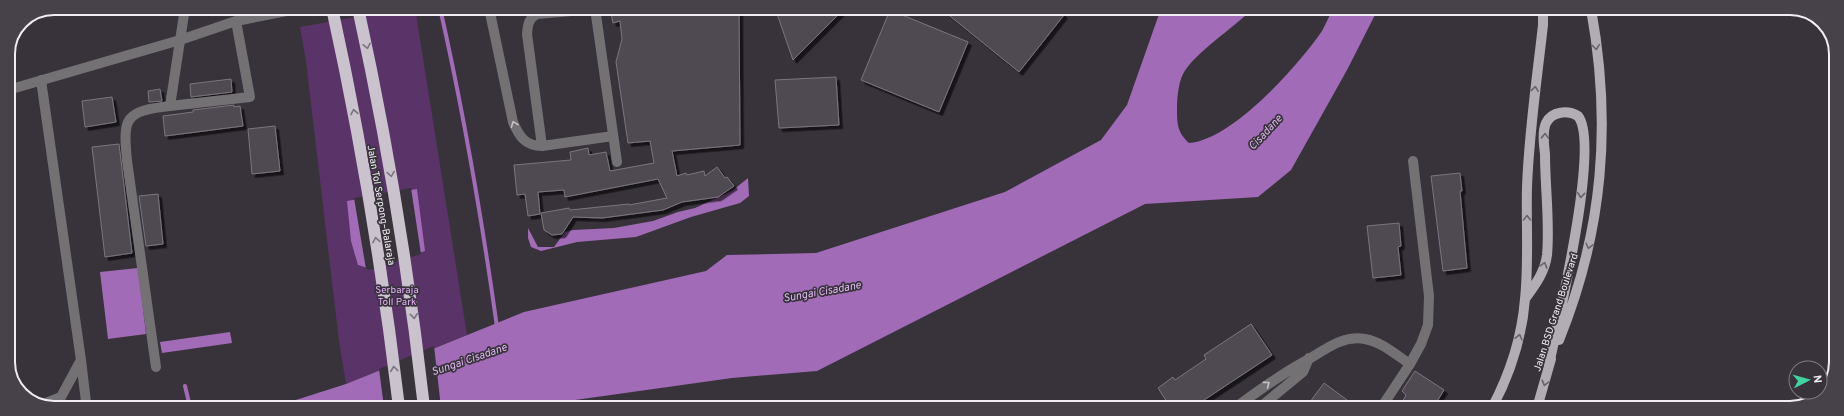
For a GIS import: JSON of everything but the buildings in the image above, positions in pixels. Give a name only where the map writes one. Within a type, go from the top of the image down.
[{"type":"highway","name":"Jalan Tol Serpong–Balaraja","points":[[334,15],[353,103],[382,278],[398,401]]},
{"type":"highway","name":"Jalan Tol Serpong–Balaraja","points":[[360,15],[378,98],[412,304],[423,401]]},
{"type":"main road","points":[[1495,401],[1512,364],[1525,299],[1529,150],[1543,15]]},
{"type":"main road","name":"Jalan BSD Grand Boulevard","points":[[1539,401],[1549,365],[1567,319],[1584,267],[1597,203],[1602,158],[1602,123],[1600,82],[1592,15]]},
{"type":"main road","points":[[1525,299],[1541,275],[1546,256],[1547,228],[1544,141],[1546,124],[1555,115],[1570,113],[1578,116],[1584,128],[1582,194],[1572,261],[1549,365]]},
{"type":"street","points":[[170,106],[184,15]]},
{"type":"street","points":[[15,88],[180,40],[236,21],[266,15]]},
{"type":"street","points":[[490,15],[513,122],[517,132],[525,141],[531,145],[542,146],[613,136]]},
{"type":"street","points":[[535,15],[532,17],[528,24],[530,62],[542,146]]},
{"type":"street","points":[[596,15],[617,162]]},
{"type":"street","points":[[156,367],[127,161],[125,129],[127,122],[134,114],[145,109],[250,97],[236,21]]},
{"type":"street","points":[[41,80],[86,401]]},
{"type":"street","points":[[1386,401],[1410,364],[1425,333],[1429,309],[1413,161]]},
{"type":"street","points":[[1245,401],[1284,372],[1337,342],[1363,338],[1379,344],[1410,364]]},
{"type":"street","points":[[1268,401],[1303,372],[1310,358]]},
{"type":"street","points":[[51,401],[60,397],[81,360]]},
{"type":"green space","name":"Serbaraja Toll Park","points":[[367,15],[416,15],[467,335],[346,384],[339,341],[306,61],[300,27]]},
{"type":"water","points":[[1159,15],[1245,15],[1205,49],[1188,66],[1183,74],[1178,92],[1177,120],[1182,136],[1189,143],[1206,139],[1225,129],[1263,99],[1281,81],[1311,46],[1322,31],[1330,15],[1375,15],[1347,70],[1291,170],[1258,197],[1145,204],[817,371],[732,378],[568,401],[293,401],[346,384],[524,312],[706,271],[727,255],[816,253],[1005,192],[1101,140],[1127,105]]},
{"type":"water","points":[[748,178],[749,196],[740,203],[691,217],[636,237],[577,242],[541,251],[531,247],[528,238],[528,228],[538,247],[554,247],[565,232],[573,230],[614,228],[653,221],[678,212],[695,208],[732,191]]},
{"type":"water","points":[[417,189],[425,251],[368,268],[358,265],[351,241],[347,201]]},
{"type":"water","points":[[138,268],[146,334],[108,339],[100,272]]},
{"type":"water","points":[[230,332],[232,343],[162,353],[160,342]]},
{"type":"pier","points":[[411,188],[421,254],[369,270],[366,269],[354,198]]},
{"type":"pier","points":[[434,346],[440,401],[383,401],[379,369]]},
{"type":"waterway","points":[[441,15],[472,167],[497,327]]},
{"type":"waterway","points":[[185,386],[189,401]]},
{"type":"water label","name":"Cisadane","points":[[1265,132]]},
{"type":"water label","name":"Sungai Cisadane","points":[[822,291]]},
{"type":"water label","name":"Sungai Cisadane","points":[[469,359]]}]
